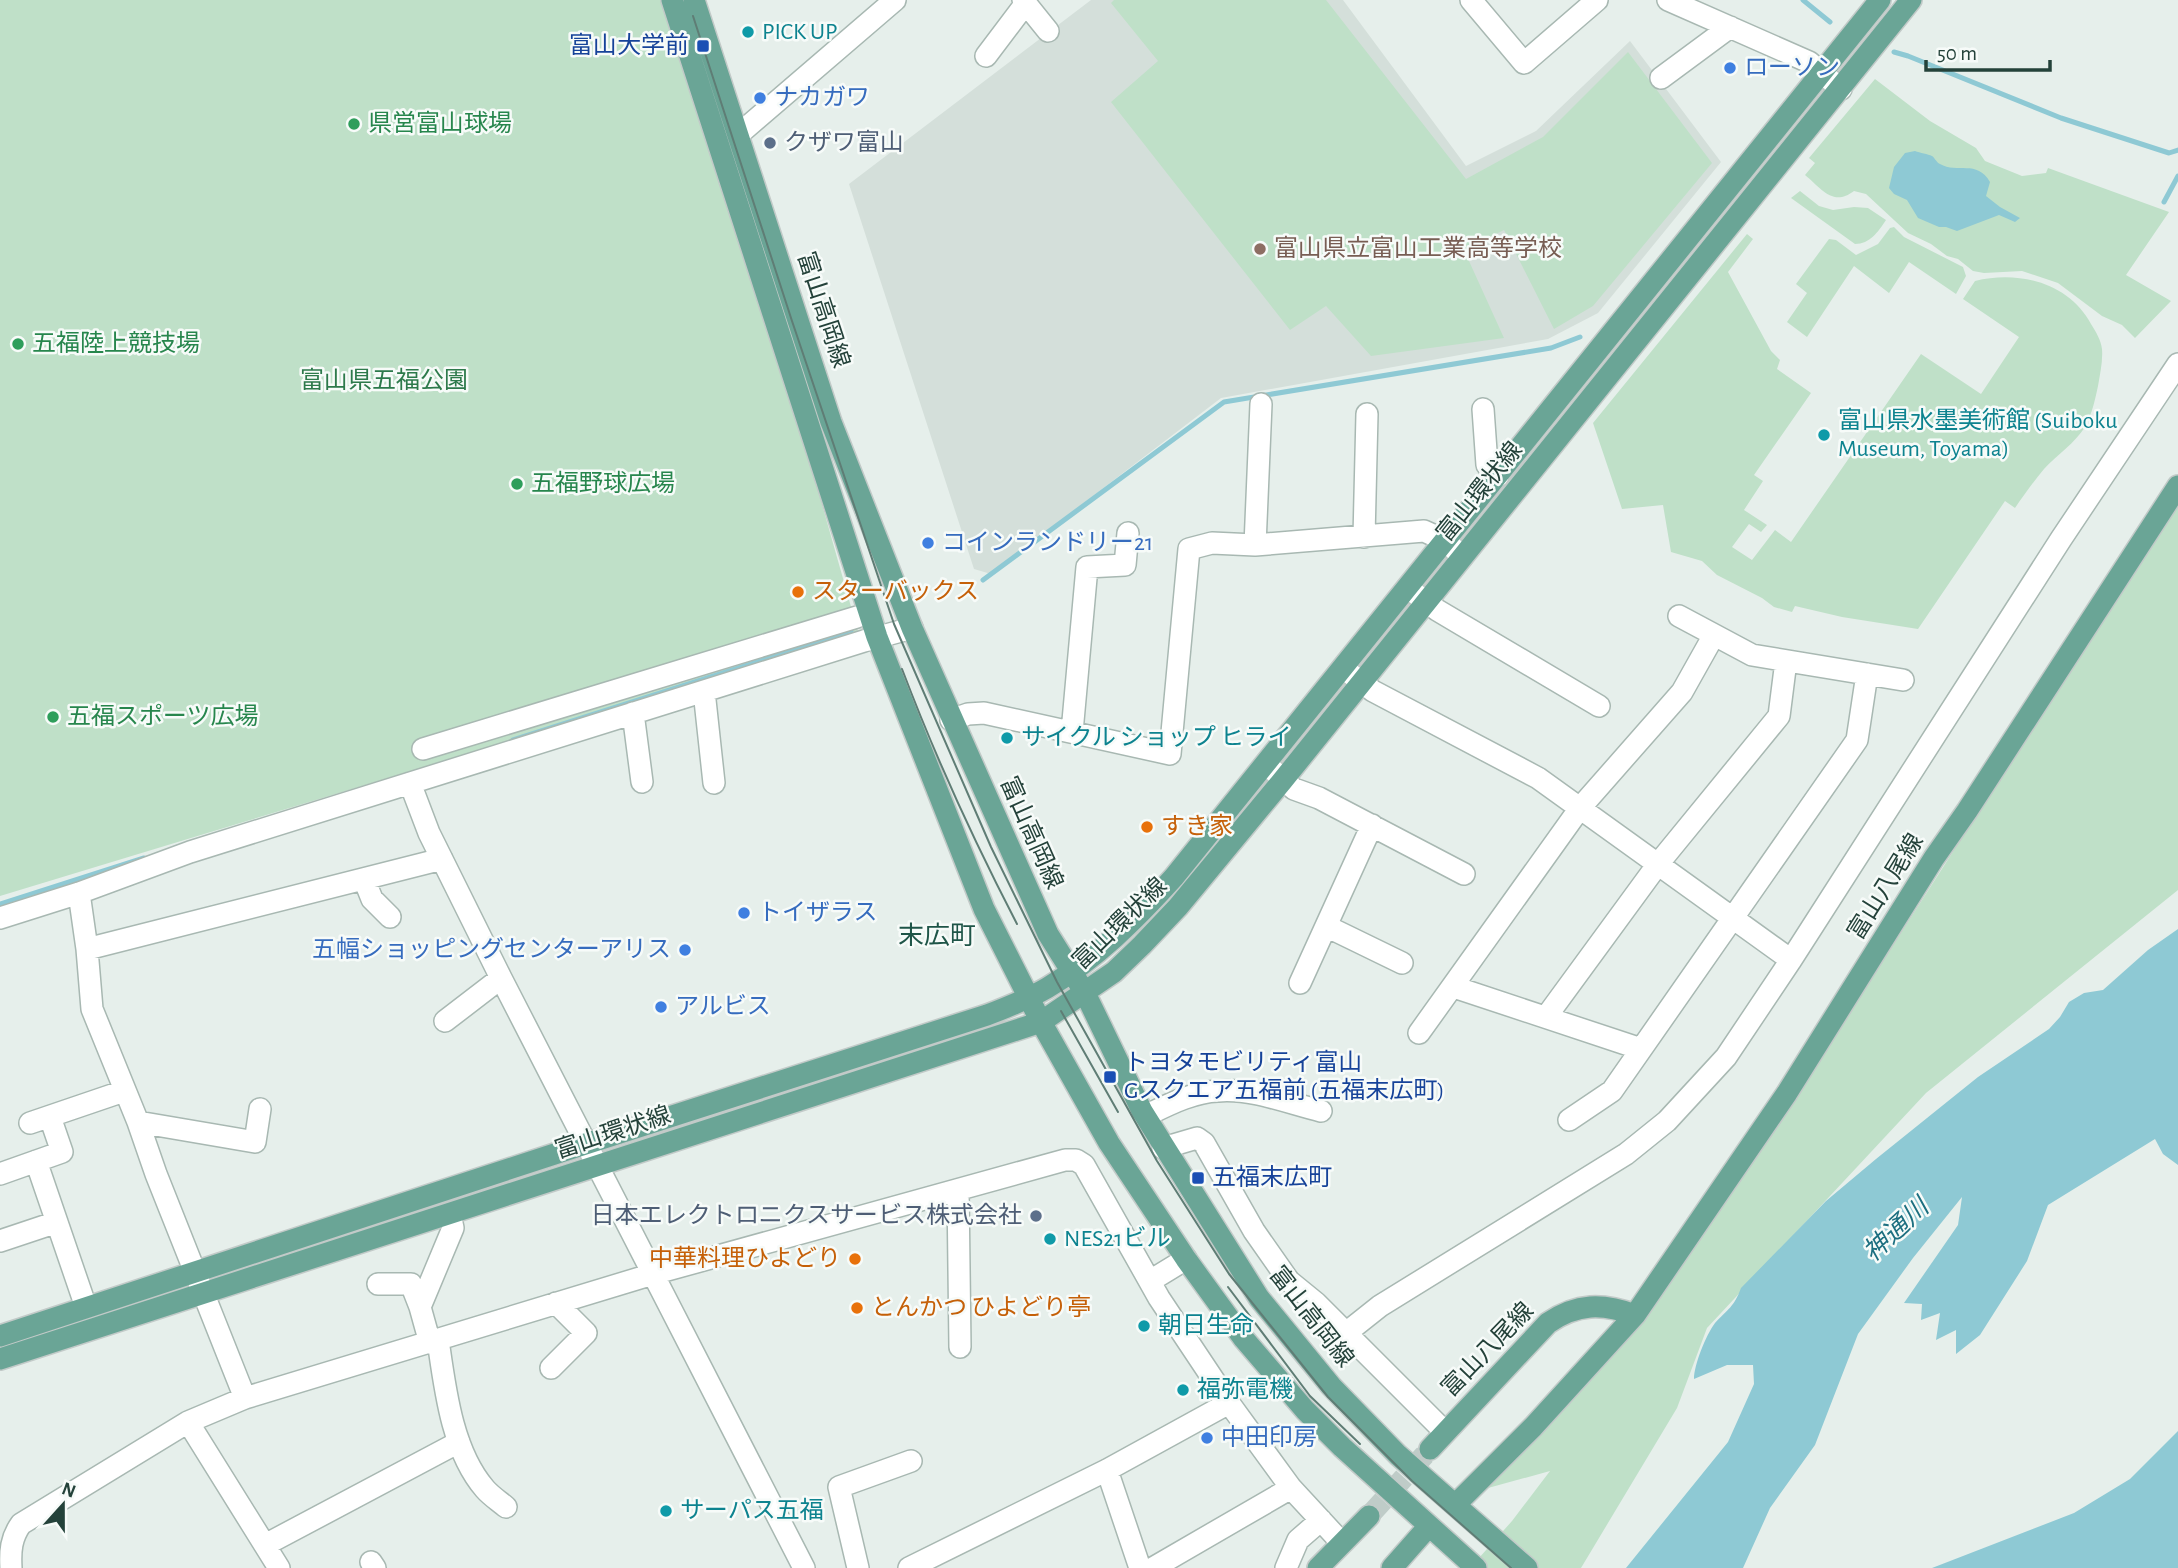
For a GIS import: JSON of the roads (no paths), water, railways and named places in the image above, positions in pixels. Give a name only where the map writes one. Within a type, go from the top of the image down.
[{"type":"main road","name":"富山高岡線","points":[[672,0],[877,637],[984,909],[1041,1022],[1109,1143],[1186,1259],[1244,1339],[1305,1410],[1364,1469],[1476,1568]]},
{"type":"main road","name":"富山高岡線","points":[[694,0],[831,422],[912,628],[1048,934],[1085,993],[1163,1148],[1259,1297],[1331,1386],[1398,1455],[1527,1568]]},
{"type":"main road","name":"富山環状線","points":[[0,1336],[194,1270],[987,1016],[1029,998],[1071,971],[1141,914],[1174,877],[1880,0]]},
{"type":"main road","name":"富山環状線","points":[[0,1359],[1041,1022],[1085,993],[1114,972],[1178,907],[1740,210],[1841,89],[1910,0]]},
{"type":"main road","name":"富山八尾線","points":[[1459,1508],[1635,1315],[1787,1093],[1934,858],[2178,486]]},
{"type":"main road","name":"富山八尾線","points":[[1430,1450],[1548,1323],[1561,1314],[1593,1305],[1616,1308],[1635,1315]]},
{"type":"main road","points":[[1318,1568],[1369,1516]]},
{"type":"main road","points":[[1392,1568],[1434,1531]]},
{"type":"street","points":[[739,134],[895,0]]},
{"type":"street","points":[[1471,0],[1524,63],[1597,0]]},
{"type":"street","points":[[1668,0],[1809,62],[1841,89]]},
{"type":"street","points":[[986,56],[1025,1],[1048,31]]},
{"type":"street","points":[[1661,78],[1730,27]]},
{"type":"street","points":[[1346,1333],[1380,1306],[1626,1154],[1667,1121],[1726,1057],[2067,529],[2178,365]]},
{"type":"street","points":[[1255,545],[1262,404]]},
{"type":"street","points":[[1483,409],[1488,464],[1498,476]]},
{"type":"street","points":[[1364,537],[1367,414]]},
{"type":"street","points":[[951,720],[968,714],[984,713],[1170,754],[1189,550],[1212,543],[1255,545],[1424,531],[1446,541],[1462,556]]},
{"type":"street","points":[[1072,732],[1087,567],[1125,565],[1128,533]]},
{"type":"street","points":[[1408,588],[1437,610],[1599,706]]},
{"type":"street","points":[[1679,616],[1752,655],[1903,680]]},
{"type":"street","points":[[423,749],[857,617]]},
{"type":"street","points":[[0,918],[79,893],[190,852],[912,628]]},
{"type":"street","points":[[1419,1033],[1580,808],[1682,692],[1714,635]]},
{"type":"street","points":[[1546,1017],[1658,864],[1779,716],[1786,661]]},
{"type":"street","points":[[1343,668],[1361,683],[1538,778],[1791,960]]},
{"type":"street","points":[[1569,1120],[1612,1091],[1857,740],[1867,674]]},
{"type":"street","points":[[704,691],[714,783]]},
{"type":"street","points":[[633,713],[642,782]]},
{"type":"street","points":[[1266,764],[1294,789],[1319,798],[1464,874]]},
{"type":"street","points":[[410,783],[429,833],[501,978],[804,1568]]},
{"type":"street","points":[[1300,983],[1372,825]]},
{"type":"street","points":[[88,949],[443,859]]},
{"type":"street","points":[[364,879],[372,899],[390,917]]},
{"type":"street","points":[[79,893],[88,949],[92,1009],[245,1398]]},
{"type":"street","points":[[1326,926],[1402,963]]},
{"type":"street","points":[[445,1021],[501,978]]},
{"type":"street","points":[[1454,987],[1641,1049]]},
{"type":"street","points":[[0,1174],[62,1152],[40,1120],[124,1091]]},
{"type":"street","points":[[1145,1116],[1181,1100],[1216,1091],[1241,1091],[1321,1111]]},
{"type":"street","points":[[138,1122],[255,1142],[260,1109]]},
{"type":"street","points":[[1163,1148],[1196,1138],[1204,1143],[1254,1231],[1289,1281],[1446,1432]]},
{"type":"street","points":[[11,1568],[10,1549],[21,1524],[188,1422],[245,1398],[653,1274],[1065,1160],[1076,1160],[1084,1165],[1159,1298],[1229,1403],[1291,1488],[1341,1542]]},
{"type":"street","points":[[36,1161],[86,1307]]},
{"type":"street","points":[[958,1190],[960,1347]]},
{"type":"street","points":[[420,1307],[453,1228],[450,1214]]},
{"type":"street","points":[[0,1241],[57,1222]]},
{"type":"street","points":[[1150,1281],[1186,1259]]},
{"type":"street","points":[[378,1284],[411,1284],[434,1342],[460,1442],[471,1469],[486,1490],[506,1507]]},
{"type":"street","points":[[551,1368],[586,1333],[556,1304]]},
{"type":"street","points":[[909,1568],[1107,1470],[1229,1403]]},
{"type":"street","points":[[188,1422],[279,1568]]},
{"type":"street","points":[[265,1545],[460,1442]]},
{"type":"street","points":[[858,1568],[839,1487],[911,1461]]},
{"type":"street","points":[[1107,1470],[1140,1568]]},
{"type":"street","points":[[1153,1568],[1291,1488]]},
{"type":"street","points":[[1286,1568],[1298,1541],[1321,1520]]},
{"type":"water","points":[[1915,151],[1932,156],[1946,167],[1979,171],[1990,182],[1986,196],[2020,218],[2015,222],[1999,215],[1957,231],[1918,218],[1907,200],[1894,194],[1889,188],[1894,167],[1905,153]]},
{"type":"water","name":"神通川","points":[[2178,929],[2178,1165],[2163,1154],[2155,1139],[2048,1205],[2027,1261],[1980,1335],[1956,1354],[1956,1330],[1936,1340],[1940,1313],[1921,1320],[1922,1304],[1904,1303],[1958,1225],[1962,1197],[1913,1258],[1858,1334],[1815,1445],[1770,1508],[1743,1568],[1626,1568],[1728,1442],[1754,1384],[1753,1365],[1727,1365],[1694,1379],[1698,1358],[1708,1335],[1733,1304],[1741,1288],[1826,1201],[1876,1159],[1978,1077],[2049,1029],[2069,1002],[2084,993],[2103,990],[2148,950]]},
{"type":"water","points":[[2178,1431],[2178,1568],[1932,1568],[2074,1513],[2130,1479]]},
{"type":"waterway","points":[[1803,0],[1830,22]]},
{"type":"waterway","points":[[1894,52],[2061,118],[2169,153],[2178,150]]},
{"type":"waterway","points":[[2164,202],[2178,176]]},
{"type":"waterway","points":[[983,580],[1224,402],[1551,348],[1580,337]]},
{"type":"waterway","points":[[513,740],[851,632]]},
{"type":"waterway","points":[[0,904],[144,858]]},
{"type":"tunnel","points":[[1369,1516],[1430,1449]]},
{"type":"tram line","points":[[693,16],[894,624],[991,847],[1057,982],[1157,1161],[1229,1274],[1328,1397],[1412,1481],[1511,1568]]},
{"type":"tram line","points":[[902,669],[956,798],[1017,924]]},
{"type":"tram line","points":[[1061,1011],[1118,1112]]},
{"type":"tram line","points":[[1228,1287],[1310,1396],[1360,1444]]},
{"type":"place","name":"PICK UP","points":[[748,32]]},
{"type":"place","name":"富山大学前","points":[[703,46]]},
{"type":"place","name":"ローソン","points":[[1730,68]]},
{"type":"place","name":"ナカガワ","points":[[760,98]]},
{"type":"place","name":"県営富山球場","points":[[354,124]]},
{"type":"place","name":"クザワ富山","points":[[770,143]]},
{"type":"place","name":"富山県立富山工業高等学校","points":[[1260,249]]},
{"type":"place","name":"五福陸上競技場","points":[[18,344]]},
{"type":"place","name":"富山県水墨美術館 (Suiboku Museum, Toyama)","points":[[1824,435]]},
{"type":"place","name":"五福野球広場","points":[[517,484]]},
{"type":"place","name":"コインランドリー21","points":[[928,543]]},
{"type":"place","name":"スターバックス","points":[[798,592]]},
{"type":"place","name":"五福スポーツ広場","points":[[53,717]]},
{"type":"place","name":"サイクル ショップ ヒライ","points":[[1007,738]]},
{"type":"place","name":"すき家","points":[[1147,827]]},
{"type":"place","name":"トイザラス","points":[[744,913]]},
{"type":"place","name":"五幅ショッピングセンターアリス","points":[[685,950]]},
{"type":"place","name":"アルビス","points":[[661,1007]]},
{"type":"place","name":"トヨタモビリティ富山 Gスクエア五福前 (五福末広町)","points":[[1110,1077]]},
{"type":"place","name":"五福末広町","points":[[1198,1178]]},
{"type":"place","name":"日本エレクトロニクスサービス株式会社","points":[[1036,1216]]},
{"type":"place","name":"NES21ビル","points":[[1050,1239]]},
{"type":"place","name":"中華料理ひよどり","points":[[855,1259]]},
{"type":"place","name":"とんかつ ひよどり亭","points":[[857,1308]]},
{"type":"place","name":"朝日生命","points":[[1144,1326]]},
{"type":"place","name":"福弥電機","points":[[1183,1390]]},
{"type":"place","name":"中田印房","points":[[1207,1438]]},
{"type":"place","name":"サーパス五福","points":[[666,1511]]},
{"type":"district","name":"末広町","points":[[937,936]]},
{"type":"park label","name":"富山県五福公園","points":[[384,381]]}]
